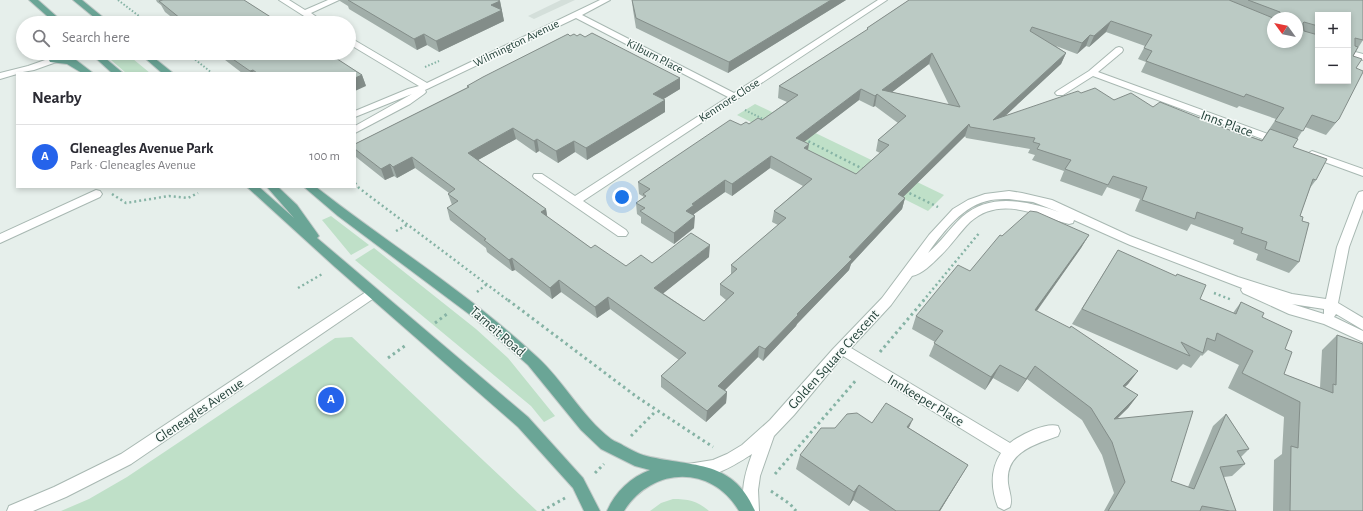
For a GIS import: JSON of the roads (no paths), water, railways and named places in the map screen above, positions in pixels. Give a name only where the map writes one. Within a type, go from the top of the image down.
[{"type":"main road","points":[[33,0],[52,16]]},
{"type":"main road","points":[[77,0],[97,16]]},
{"type":"main road","points":[[68,60],[76,63],[87,72]]},
{"type":"main road","points":[[102,60],[117,72]]},
{"type":"main road","points":[[152,60],[167,72]]},
{"type":"main road","points":[[253,188],[321,249],[524,422],[578,483],[592,511]]},
{"type":"main road","points":[[273,188],[302,218],[321,249]]},
{"type":"main road","name":"Tarneit Road","points":[[310,188],[342,214],[464,302],[533,362],[586,425],[606,444],[640,461],[709,474],[726,484],[741,499],[747,511]]},
{"type":"main road","points":[[615,511],[620,501],[637,484],[658,473],[685,469]]},
{"type":"street","points":[[283,0],[309,16]]},
{"type":"street","points":[[304,13],[335,0]]},
{"type":"street","name":"Wilmington Avenue","points":[[356,129],[407,102],[427,87],[606,0]]},
{"type":"street","name":"Kenmore Close","points":[[575,201],[883,0]]},
{"type":"street","name":"Kilburn Place","points":[[575,14],[735,97]]},
{"type":"street","points":[[356,44],[427,87]]},
{"type":"street","points":[[1351,49],[1363,53]]},
{"type":"street","points":[[1060,93],[1092,73],[1119,50]]},
{"type":"street","points":[[1351,54],[1363,57]]},
{"type":"street","points":[[0,75],[43,60]]},
{"type":"street","name":"Inns Place","points":[[1092,73],[1290,146]]},
{"type":"street","name":"Wilmington Avenue","points":[[358,113],[411,91],[427,87]]},
{"type":"street","name":"Wilmington Avenue","points":[[358,113],[374,120]]},
{"type":"street","points":[[1304,151],[1363,173]]},
{"type":"street","points":[[538,176],[622,233]]},
{"type":"street","points":[[0,239],[96,194]]},
{"type":"street","name":"Golden Square Crescent","points":[[685,469],[715,468],[733,459],[767,434],[900,283],[930,240],[953,215],[970,202],[983,198],[1009,195],[1025,197],[1055,206],[1107,231],[1223,278],[1256,295],[1328,320],[1363,337]]},
{"type":"street","points":[[1328,320],[1346,237],[1363,195]]},
{"type":"street","name":"Golden Square Crescent","points":[[900,283],[939,250],[966,220],[985,208],[1010,204],[1026,206],[1107,231]]},
{"type":"street","name":"Golden Square Crescent","points":[[1223,278],[1257,287],[1289,299],[1318,302],[1332,306],[1363,325]]},
{"type":"street","name":"Gleneagles Avenue","points":[[15,511],[60,492],[126,459],[373,293]]},
{"type":"street","name":"Innkeeper Place","points":[[842,349],[1011,451]]},
{"type":"street","points":[[1004,502],[1000,480],[1003,465],[1011,451],[1021,442],[1034,436],[1053,431]]},
{"type":"street","name":"Golden Square Crescent","points":[[750,511],[752,476],[767,434]]},
{"type":"place","name":"Gleneagles Avenue Park","points":[[331,400]]}]
